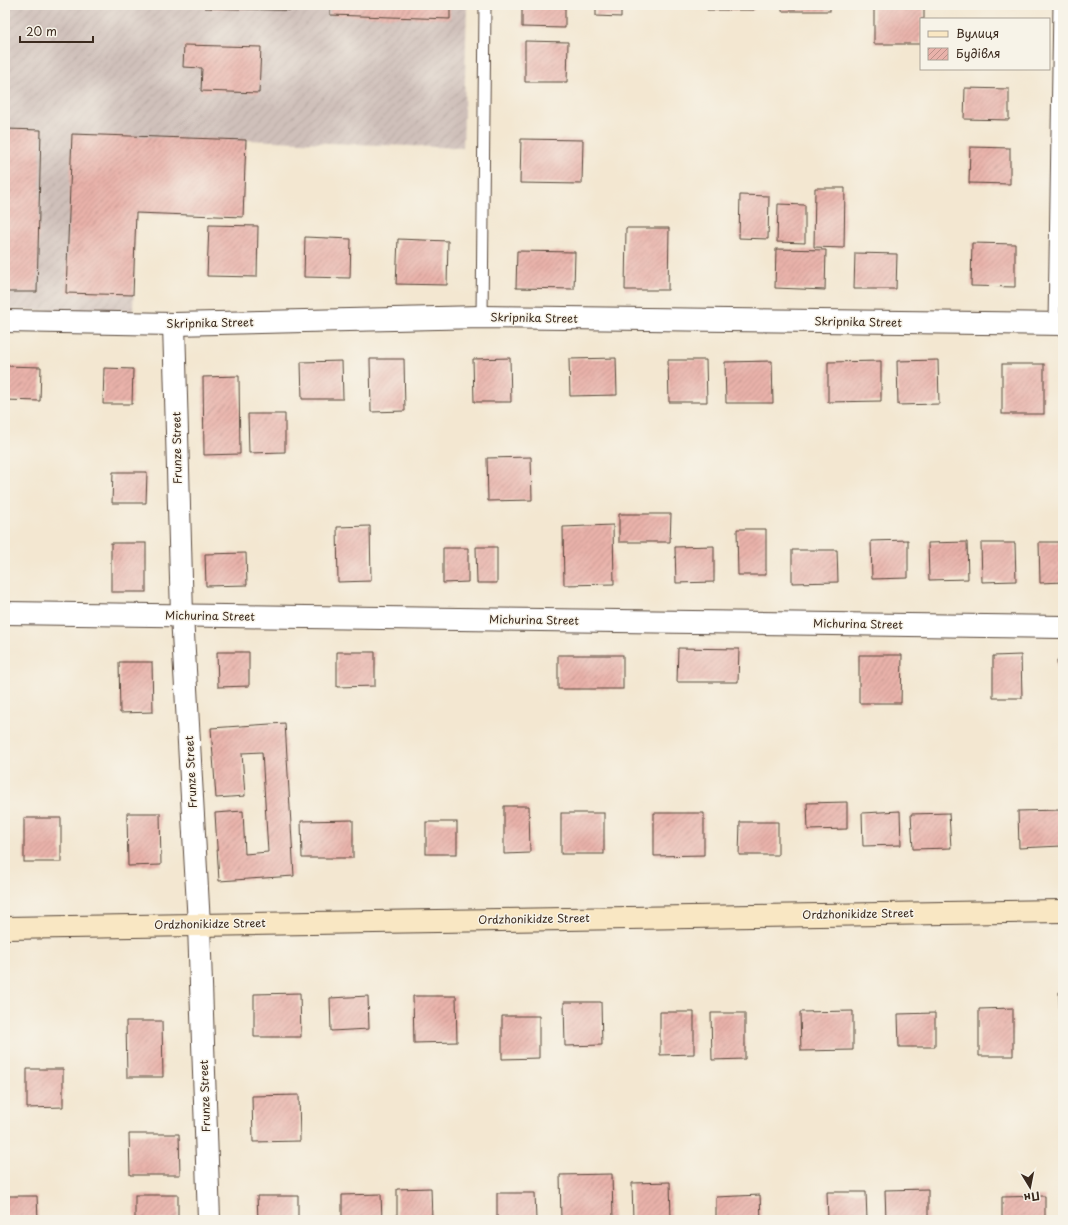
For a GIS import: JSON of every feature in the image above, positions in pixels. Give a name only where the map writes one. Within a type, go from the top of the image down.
[{"type":"main road","name":"Ordzhonikidze Street","points":[[5,928],[1063,911]]},
{"type":"street","name":"Skripnika Street","points":[[5,321],[174,324],[482,317],[1059,324]]},
{"type":"street","name":"Frunze Street","points":[[174,324],[182,615],[199,925],[209,1220]]},
{"type":"street","name":"Michurina Street","points":[[5,613],[1063,627]]},
{"type":"lane","points":[[482,317],[485,5]]},
{"type":"lane","points":[[1059,5],[1059,324]]},
{"type":"shaded area","points":[[5,5],[467,5],[463,148],[246,140],[243,217],[136,214],[133,311],[5,310]]},
{"type":"building","points":[[205,5],[306,5],[306,11],[205,8]]},
{"type":"building","points":[[330,5],[450,5],[450,19],[330,15]]},
{"type":"building","points":[[522,5],[565,5],[565,28],[522,27]]},
{"type":"building","points":[[596,5],[621,5],[621,17],[596,16]]},
{"type":"building","points":[[707,5],[755,5],[754,10],[707,10]]},
{"type":"building","points":[[782,5],[830,5],[830,11],[782,11]]},
{"type":"building","points":[[874,5],[924,5],[924,18],[920,18],[920,44],[874,44]]},
{"type":"building","points":[[970,5],[1016,5],[1016,8],[970,8]]},
{"type":"building","points":[[525,41],[568,42],[567,82],[525,82]]},
{"type":"building","points":[[184,45],[261,47],[259,93],[201,91],[202,68],[183,67]]},
{"type":"building","points":[[965,88],[1009,89],[1009,120],[964,119]]},
{"type":"building","points":[[5,129],[41,130],[37,292],[5,292]]},
{"type":"building","points":[[72,134],[246,140],[243,217],[136,213],[133,295],[66,293]]},
{"type":"building","points":[[521,139],[583,140],[582,184],[520,183]]},
{"type":"building","points":[[970,147],[1010,148],[1010,184],[969,183]]},
{"type":"building","points":[[815,188],[845,188],[844,248],[814,247]]},
{"type":"building","points":[[740,195],[769,196],[768,239],[739,238]]},
{"type":"building","points":[[778,204],[805,205],[805,243],[777,242]]},
{"type":"building","points":[[209,225],[258,226],[257,277],[207,276]]},
{"type":"building","points":[[626,228],[669,228],[668,290],[625,290]]},
{"type":"building","points":[[305,237],[351,239],[350,278],[304,277]]},
{"type":"building","points":[[398,239],[448,241],[447,285],[396,284]]},
{"type":"building","points":[[972,243],[1015,244],[1015,287],[971,286]]},
{"type":"building","points":[[776,249],[826,250],[825,290],[775,288]]},
{"type":"building","points":[[517,251],[575,252],[574,289],[516,288]]},
{"type":"building","points":[[855,253],[897,254],[896,289],[854,289]]},
{"type":"building","points":[[510,358],[511,402],[474,402],[473,359]]},
{"type":"building","points":[[616,358],[617,395],[570,396],[569,359]]},
{"type":"building","points":[[370,359],[404,359],[405,411],[371,412]]},
{"type":"building","points":[[668,360],[706,360],[707,402],[669,402]]},
{"type":"building","points":[[938,360],[939,404],[898,405],[897,361]]},
{"type":"building","points":[[342,361],[343,399],[302,399],[301,362]]},
{"type":"building","points":[[772,361],[773,403],[726,403],[725,362]]},
{"type":"building","points":[[881,361],[881,401],[828,402],[828,362]]},
{"type":"building","points":[[1002,364],[1044,364],[1044,414],[1002,414]]},
{"type":"building","points":[[5,366],[41,367],[40,401],[5,400]]},
{"type":"building","points":[[104,368],[133,369],[132,404],[103,404]]},
{"type":"building","points":[[239,376],[240,454],[204,455],[203,377]]},
{"type":"building","points":[[248,414],[285,414],[285,452],[249,453]]},
{"type":"building","points":[[531,457],[532,500],[488,501],[487,458]]},
{"type":"building","points":[[113,472],[147,472],[146,503],[112,503]]},
{"type":"building","points":[[619,514],[671,514],[670,542],[619,542]]},
{"type":"building","points":[[613,525],[614,584],[564,585],[563,527]]},
{"type":"building","points":[[370,526],[371,581],[338,582],[337,527]]},
{"type":"building","points":[[737,529],[766,529],[766,575],[738,575]]},
{"type":"building","points":[[908,540],[908,578],[872,579],[871,541]]},
{"type":"building","points":[[967,542],[968,579],[929,580],[928,543]]},
{"type":"building","points":[[1039,542],[1063,542],[1063,582],[1040,583]]},
{"type":"building","points":[[111,543],[146,543],[146,592],[111,592]]},
{"type":"building","points":[[981,543],[1015,543],[1016,581],[982,582]]},
{"type":"building","points":[[714,546],[714,582],[676,583],[675,547]]},
{"type":"building","points":[[476,547],[497,547],[497,583],[477,583]]},
{"type":"building","points":[[443,548],[468,548],[468,582],[443,583]]},
{"type":"building","points":[[792,550],[837,550],[838,582],[792,583]]},
{"type":"building","points":[[5,552],[7,552],[6,571],[5,571]]},
{"type":"building","points":[[246,553],[247,585],[206,586],[205,554]]},
{"type":"building","points":[[678,648],[739,649],[738,682],[677,682]]},
{"type":"building","points":[[217,652],[249,652],[249,686],[218,687]]},
{"type":"building","points":[[337,652],[375,652],[375,686],[337,687]]},
{"type":"building","points":[[558,655],[623,655],[623,689],[558,689]]},
{"type":"building","points":[[859,655],[902,655],[901,703],[859,703]]},
{"type":"building","points":[[1021,655],[1022,698],[993,698],[993,656]]},
{"type":"building","points":[[1057,660],[1063,660],[1063,694],[1059,694]]},
{"type":"building","points":[[119,662],[152,662],[153,712],[120,713]]},
{"type":"building","points":[[285,723],[294,876],[219,881],[215,813],[243,811],[245,854],[268,852],[262,752],[242,753],[245,796],[216,798],[211,728]]},
{"type":"building","points":[[847,802],[847,829],[808,830],[807,803]]},
{"type":"building","points":[[504,806],[529,806],[530,853],[504,854]]},
{"type":"building","points":[[1061,810],[1062,846],[1019,848],[1018,811]]},
{"type":"building","points":[[900,811],[901,845],[863,846],[862,813]]},
{"type":"building","points":[[127,813],[160,813],[161,865],[128,866]]},
{"type":"building","points":[[561,813],[604,813],[604,854],[561,854]]},
{"type":"building","points":[[654,813],[704,813],[704,855],[654,856]]},
{"type":"building","points":[[949,813],[951,848],[913,849],[911,814]]},
{"type":"building","points":[[24,818],[61,818],[61,862],[24,862]]},
{"type":"building","points":[[353,820],[353,858],[302,858],[301,821]]},
{"type":"building","points":[[426,822],[457,822],[457,854],[426,854]]},
{"type":"building","points":[[740,822],[778,822],[778,855],[739,855]]},
{"type":"building","points":[[1059,992],[1063,992],[1063,1029],[1060,1029]]},
{"type":"building","points":[[300,993],[301,1037],[254,1037],[254,994]]},
{"type":"building","points":[[368,996],[369,1029],[331,1031],[330,998]]},
{"type":"building","points":[[413,996],[456,996],[457,1042],[414,1043]]},
{"type":"building","points":[[564,1002],[601,1002],[602,1045],[565,1046]]},
{"type":"building","points":[[1013,1008],[1013,1056],[979,1056],[979,1009]]},
{"type":"building","points":[[853,1011],[853,1050],[801,1051],[800,1012]]},
{"type":"building","points":[[660,1012],[694,1012],[694,1054],[660,1055]]},
{"type":"building","points":[[711,1013],[745,1013],[745,1059],[712,1060]]},
{"type":"building","points":[[935,1013],[935,1047],[899,1047],[898,1014]]},
{"type":"building","points":[[502,1016],[539,1016],[539,1058],[502,1059]]},
{"type":"building","points":[[126,1021],[162,1021],[163,1077],[127,1077]]},
{"type":"building","points":[[27,1069],[63,1069],[63,1107],[27,1108]]},
{"type":"building","points":[[299,1095],[300,1141],[253,1142],[252,1096]]},
{"type":"building","points":[[129,1134],[179,1134],[180,1175],[130,1175]]},
{"type":"building","points":[[612,1174],[613,1220],[561,1220],[560,1175]]},
{"type":"building","points":[[670,1182],[671,1220],[633,1220],[632,1183]]},
{"type":"building","points":[[431,1188],[432,1220],[397,1220],[397,1189]]},
{"type":"building","points":[[928,1189],[928,1220],[886,1220],[885,1190]]},
{"type":"building","points":[[827,1192],[866,1192],[867,1220],[828,1220]]},
{"type":"building","points":[[497,1193],[535,1193],[536,1220],[497,1220]]},
{"type":"building","points":[[381,1194],[382,1220],[342,1220],[342,1195]]},
{"type":"building","points":[[135,1195],[178,1195],[178,1220],[135,1220]]},
{"type":"building","points":[[760,1195],[761,1220],[716,1220],[716,1197]]},
{"type":"building","points":[[5,1196],[37,1196],[38,1220],[5,1220]]},
{"type":"building","points":[[257,1196],[298,1196],[298,1220],[258,1220]]},
{"type":"building","points":[[1045,1196],[1045,1220],[1002,1220],[1002,1197]]}]
